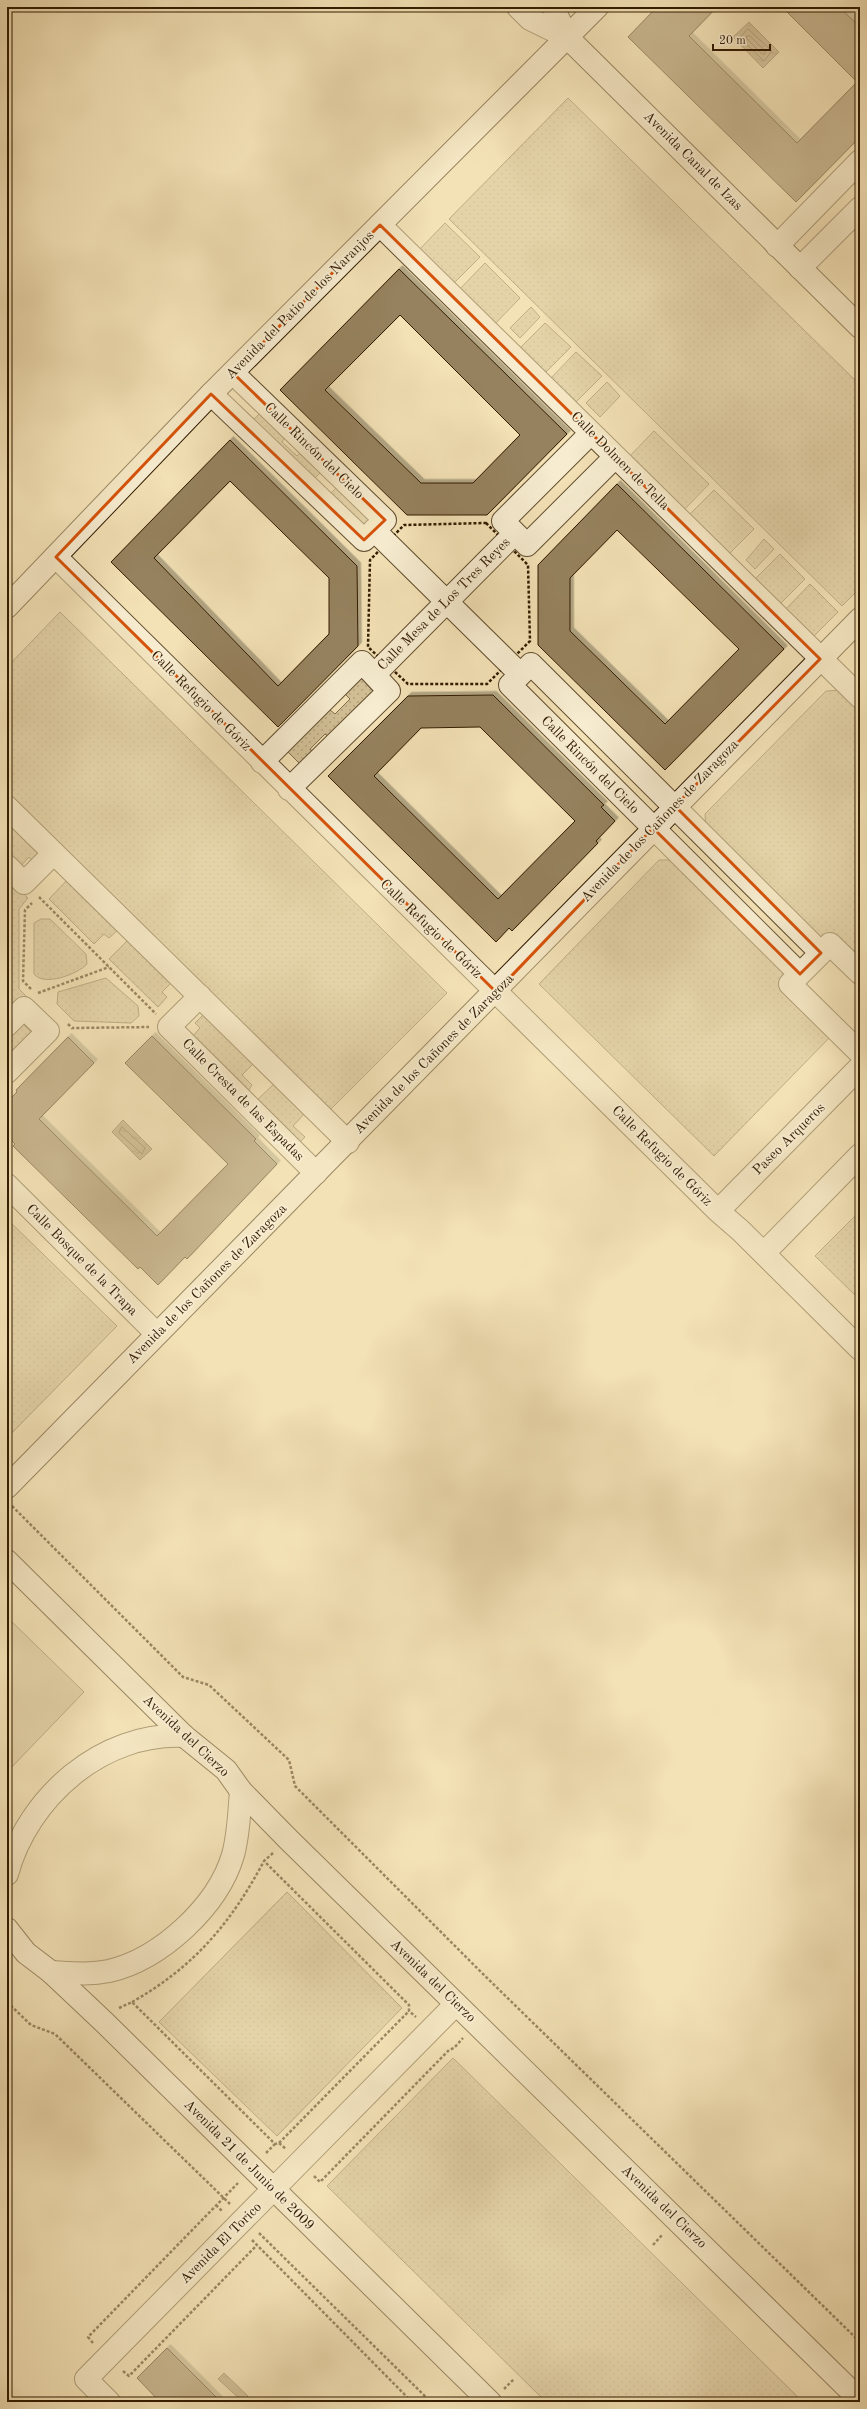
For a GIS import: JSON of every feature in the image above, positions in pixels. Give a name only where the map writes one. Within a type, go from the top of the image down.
[{"type":"street","name":"Avenida Canal de Izas","points":[[518,7],[530,19],[567,37],[860,327]]},
{"type":"street","points":[[553,7],[567,37]]},
{"type":"street","name":"Avenida del Patio de los Naranjos","points":[[7,607],[211,394],[597,7]]},
{"type":"street","points":[[777,246],[860,161]]},
{"type":"street","points":[[800,268],[860,208]]},
{"type":"street","name":"Calle Dolmen de Tella","points":[[380,225],[860,697]]},
{"type":"street","name":"Calle Rincón del Cielo","points":[[211,394],[364,540],[384,520],[233,373]]},
{"type":"street","name":"Calle Mesa de Los Tres Reyes","points":[[592,433],[503,521],[527,545],[615,457]]},
{"type":"street","points":[[374,530],[520,674],[531,664],[821,953]]},
{"type":"street","name":"Calle Mesa de Los Tres Reyes","points":[[374,675],[515,533]]},
{"type":"street","name":"Calle Refugio de Góriz","points":[[56,557],[289,789],[718,1211],[764,1253],[860,1349]]},
{"type":"street","name":"Avenida de los Cañones de Zaragoza","points":[[7,1487],[496,992],[653,828],[860,619]]},
{"type":"street","name":"Calle Mesa de Los Tres Reyes","points":[[262,762],[362,662],[389,690],[289,789]]},
{"type":"street","name":"Calle Rincón del Cielo","points":[[520,674],[510,685],[800,974]]},
{"type":"street","points":[[7,807],[348,1142]]},
{"type":"street","points":[[7,866],[31,890],[54,853]]},
{"type":"street","points":[[860,973],[830,944],[790,984],[860,1053]]},
{"type":"street","points":[[169,1027],[200,996]]},
{"type":"street","points":[[7,1025],[34,1000],[48,1031],[7,1072]]},
{"type":"street","name":"Calle Cresta de las Espadas","points":[[169,1027],[316,1173]]},
{"type":"street","name":"Paseo Arqueros","points":[[718,1211],[860,1067]]},
{"type":"street","points":[[764,1253],[860,1155]]},
{"type":"street","name":"Calle Bosque de la Trapa","points":[[7,1185],[157,1334]]},
{"type":"street","name":"Avenida del Cierzo","points":[[7,1561],[184,1736],[214,1757],[226,1770],[241,1791],[288,1839],[860,2400]]},
{"type":"street","points":[[7,1874],[19,1840],[32,1819],[48,1798],[68,1778],[90,1762],[126,1744],[157,1737],[184,1736]]},
{"type":"street","points":[[51,1972],[90,1974],[126,1966],[147,1956],[172,1939],[194,1919],[211,1898],[233,1856],[239,1831],[241,1791]]},
{"type":"street","name":"Avenida 21 de Junio de 2009","points":[[7,1930],[26,1953],[51,1972],[104,2022],[490,2402]]},
{"type":"street","name":"Avenida El Torico","points":[[109,2402],[86,2379],[456,2004]]},
{"type":"path","points":[[109,967],[40,991],[34,1000],[23,981],[25,910],[31,890],[109,967],[169,1027]]},
{"type":"path","points":[[62,1018],[72,1028],[169,1027]]},
{"type":"path","points":[[7,1502],[183,1677],[209,1685],[289,1760],[295,1786],[483,1974],[860,2342]]},
{"type":"path","points":[[104,2022],[115,2010],[155,1989],[201,1952],[224,1926],[248,1892],[264,1861],[288,1839]]},
{"type":"path","points":[[264,1861],[409,2005],[410,2011],[449,2050]]},
{"type":"path","points":[[7,2002],[31,2025],[55,2034],[223,2198],[243,2221],[431,2402]]},
{"type":"path","points":[[132,2002],[277,2143],[320,2182],[449,2050],[454,2048],[477,2024]]},
{"type":"path","points":[[88,2337],[252,2168],[410,2011]]},
{"type":"path","points":[[216,2205],[243,2221],[258,2245],[412,2402]]},
{"type":"path","points":[[129,2376],[258,2245]]},
{"type":"highlighted area","points":[[380,225],[820,659],[675,806],[821,953],[800,974],[653,828],[496,992],[56,557],[211,394],[364,540],[385,520],[233,373]]},
{"type":"shaded area","points":[[568,98],[860,385],[860,588],[842,606],[449,219]]},
{"type":"shaded area","points":[[445,223],[480,257],[452,285],[418,251]]},
{"type":"shaded area","points":[[485,263],[520,298],[493,326],[458,291]]},
{"type":"shaded area","points":[[531,307],[540,317],[520,338],[510,328]]},
{"type":"shaded area","points":[[545,323],[571,347],[543,375],[518,350]]},
{"type":"shaded area","points":[[576,352],[602,376],[573,405],[549,380]]},
{"type":"shaded area","points":[[607,382],[620,396],[600,417],[586,403]]},
{"type":"shaded area","points":[[261,412],[286,436],[282,442],[297,456],[301,452],[321,472],[313,480],[251,422]]},
{"type":"shaded area","points":[[654,431],[709,484],[682,512],[627,459]]},
{"type":"shaded area","points":[[337,487],[371,520],[362,530],[328,496]]},
{"type":"shaded area","points":[[714,490],[754,529],[727,556],[687,517]]},
{"type":"shaded area","points":[[764,539],[774,549],[755,569],[746,560]]},
{"type":"shaded area","points":[[780,554],[805,579],[777,607],[752,582]]},
{"type":"shaded area","points":[[810,584],[838,612],[811,639],[783,612]]},
{"type":"shaded area","points":[[60,612],[447,993],[327,1113],[7,798],[7,667]]},
{"type":"shaded area","points":[[361,678],[375,693],[330,738],[325,734],[310,749],[315,753],[302,766],[288,752],[330,710],[335,714],[350,699],[345,694]]},
{"type":"shaded area","points":[[844,690],[860,707],[860,962],[822,944],[706,829],[705,814],[826,691]]},
{"type":"shaded area","points":[[7,817],[43,852],[33,862],[29,857],[19,868],[7,856]]},
{"type":"shaded area","points":[[659,860],[676,860],[792,975],[832,1035],[714,1156],[539,984]]},
{"type":"shaded area","points":[[7,877],[28,898],[19,909],[19,989],[27,997],[7,1017]]},
{"type":"shaded area","points":[[68,879],[119,929],[109,938],[104,934],[94,944],[49,899]]},
{"type":"shaded area","points":[[41,919],[50,919],[86,954],[87,964],[83,968],[61,978],[53,979],[39,978],[34,974],[34,923]]},
{"type":"shaded area","points":[[129,939],[172,982],[162,992],[167,997],[158,1007],[109,959]]},
{"type":"shaded area","points":[[106,978],[138,1006],[139,1016],[131,1023],[74,1021],[57,1004],[58,992]]},
{"type":"shaded area","points":[[206,1012],[255,1062],[242,1075],[252,1085],[247,1093],[192,1037],[200,1028],[195,1023]]},
{"type":"shaded area","points":[[22,1023],[35,1036],[7,1064],[7,1047],[13,1041],[9,1037]]},
{"type":"shaded area","points":[[276,1082],[306,1112],[293,1126],[305,1137],[298,1144],[255,1102]]},
{"type":"shaded area","points":[[860,1211],[860,1300],[815,1256]]},
{"type":"shaded area","points":[[7,1219],[117,1326],[7,1438]]},
{"type":"shaded area","points":[[7,1617],[84,1692],[7,1772]]},
{"type":"shaded area","points":[[287,1892],[402,2008],[277,2136],[159,2022]]},
{"type":"shaded area","points":[[453,2058],[803,2402],[546,2402],[327,2186]]},
{"type":"water","points":[[749,22],[779,52],[763,68],[733,37]]},
{"type":"water","points":[[123,1120],[152,1149],[140,1160],[112,1132]]},
{"type":"water","points":[[224,2373],[248,2396],[243,2402],[218,2379]]},
{"type":"building","points":[[657,7],[717,7],[689,36],[797,143],[857,82],[782,7],[839,7],[860,27],[860,137],[796,202],[628,37]]},
{"type":"building","points":[[399,269],[567,434],[487,515],[407,515],[280,390]],"holes":[[[400,315],[520,435],[473,483],[421,483],[325,390]]]},
{"type":"building","points":[[230,440],[357,566],[358,646],[278,727],[111,562]],"holes":[[[230,481],[329,578],[329,634],[278,686],[154,558]]]},
{"type":"building","points":[[617,484],[784,649],[665,770],[538,645],[538,565]],"holes":[[[617,530],[739,649],[665,724],[570,631],[570,578]]]},
{"type":"building","points":[[493,695],[604,805],[601,807],[615,821],[596,841],[598,843],[512,931],[509,928],[496,942],[328,776],[408,696]],"holes":[[[480,727],[575,821],[498,899],[374,776],[421,728]]]},
{"type":"building","points":[[152,1036],[256,1139],[254,1141],[277,1164],[187,1259],[185,1257],[158,1285],[140,1267],[138,1269],[13,1146],[15,1144],[7,1136],[7,1102],[17,1092],[16,1090],[68,1037],[94,1063],[39,1119],[157,1236],[228,1164],[125,1063]]},
{"type":"building","points":[[167,2348],[221,2402],[160,2402],[137,2378]]}]
